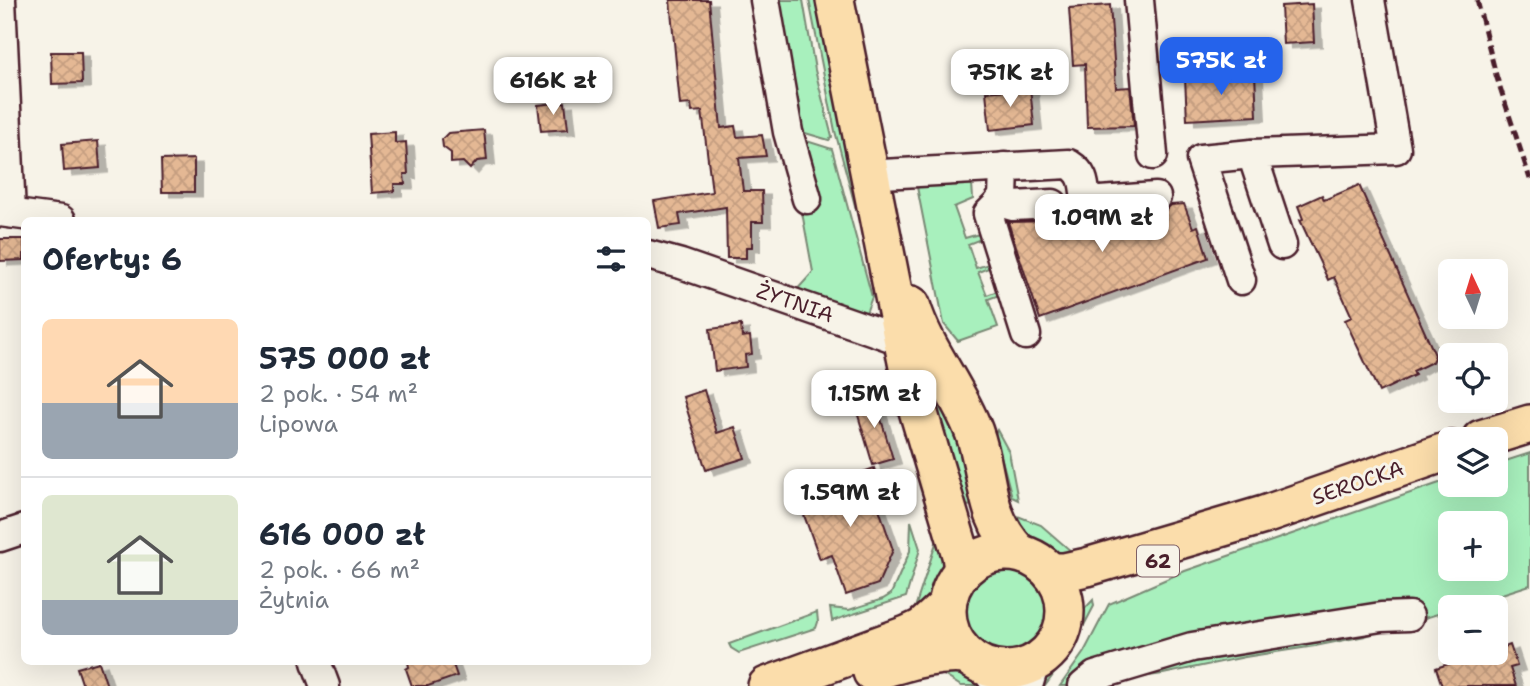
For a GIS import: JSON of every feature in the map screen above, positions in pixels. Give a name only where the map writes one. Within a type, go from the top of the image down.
[{"type":"main road","points":[[835,0],[914,397],[961,555],[963,570]]},
{"type":"main road","points":[[849,0],[907,292],[915,318],[937,362],[957,393],[975,434],[994,516],[1004,537],[1018,552]]},
{"type":"main road","points":[[1508,431],[1530,424]]},
{"type":"main road","name":"SEROCKA","points":[[1052,572],[1087,567],[1264,515],[1438,455]]},
{"type":"main road","name":"SEROCKA","points":[[1064,624],[1075,606],[1093,591],[1264,515]]},
{"type":"main road","points":[[982,669],[955,640],[948,624],[947,605],[952,586],[963,570],[979,558],[998,552],[1018,552],[1036,559],[1052,572],[1062,589],[1066,606],[1064,624]]},
{"type":"main road","points":[[767,686],[908,635],[922,628],[947,605]]},
{"type":"main road","name":"62","points":[[820,686],[949,653],[982,669],[1019,669],[1031,674],[1058,640],[1064,624]]},
{"type":"street","points":[[1,0],[6,213],[37,217]]},
{"type":"street","points":[[765,0],[788,132],[807,200]]},
{"type":"street","points":[[1139,0],[1153,155]]},
{"type":"street","points":[[1241,280],[1201,159],[1252,154],[1396,149],[1370,0]]},
{"type":"street","points":[[1252,154],[1282,245]]},
{"type":"street","points":[[882,174],[1069,164],[1079,170],[1086,202],[1156,197]]},
{"type":"street","points":[[1004,167],[1003,199],[988,214],[1026,335]]},
{"type":"street","points":[[999,202],[1013,206],[1053,204]]},
{"type":"street","name":"ŻYTNIA","points":[[651,256],[903,340],[915,345],[937,362]]},
{"type":"street","points":[[0,537],[21,530]]},
{"type":"street","points":[[1083,686],[1095,676],[1192,647],[1381,617],[1409,616]]},
{"type":"street","points":[[317,665],[325,686]]},
{"type":"green space","points":[[773,0],[803,0],[815,70],[832,137],[829,140],[795,130]]},
{"type":"green space","points":[[809,0],[820,0],[834,32],[886,293],[888,310],[878,319],[879,295],[835,131]]},
{"type":"green space","points":[[797,138],[832,149],[872,297],[864,318],[794,293],[813,272],[801,207]]},
{"type":"green space","points":[[972,183],[973,199],[954,207],[965,238],[979,234],[981,239],[968,244],[976,268],[989,264],[991,267],[978,272],[987,295],[1000,290],[1002,294],[988,299],[998,327],[958,341],[944,324],[917,187],[928,184]]},
{"type":"green space","points":[[924,368],[949,405],[980,503],[963,507]]},
{"type":"green space","points":[[997,430],[1009,452],[1018,500],[1012,497],[995,434]]},
{"type":"green space","points":[[1530,453],[1530,585],[1499,595],[1438,595],[1438,614],[1365,636],[1163,674],[1060,686],[1084,652],[1109,604],[1185,571],[1438,483],[1438,497],[1508,497],[1508,460]]},
{"type":"green space","points":[[1015,515],[1041,525],[1079,558],[1057,557],[1027,539],[1011,517]]},
{"type":"green space","points":[[911,521],[920,549],[906,597],[832,621],[830,608],[849,610],[891,594],[910,551]]},
{"type":"green space","points":[[940,538],[947,563],[931,600],[912,617],[937,540]]},
{"type":"green space","points":[[1006,564],[1023,568],[1038,578],[1048,593],[1052,610],[1048,627],[1038,642],[1023,652],[1006,656],[989,652],[974,642],[964,627],[960,610],[964,593],[974,578],[989,568]]},
{"type":"green space","points":[[1093,600],[1094,606],[1070,652],[1045,686],[1035,686],[1047,666],[1067,643],[1077,617]]},
{"type":"green space","points":[[817,612],[816,628],[739,653],[729,644]]},
{"type":"green space","points":[[931,667],[966,669],[984,686],[961,686]]},
{"type":"building","points":[[670,0],[709,0],[721,128],[735,126],[737,137],[762,135],[766,156],[739,158],[743,191],[762,191],[763,222],[752,222],[752,247],[746,247],[746,258],[727,258],[726,207],[679,214],[681,225],[659,228],[654,201],[712,192],[702,111],[692,112],[691,104],[680,105]]},
{"type":"building","points":[[1312,4],[1314,42],[1283,44],[1281,6]]},
{"type":"building","points":[[1110,5],[1116,88],[1130,87],[1134,126],[1087,127],[1085,64],[1073,65],[1069,8]]},
{"type":"building","points":[[51,52],[81,52],[82,83],[52,84]]},
{"type":"building","points":[[1255,74],[1257,116],[1187,120],[1185,78]]},
{"type":"building","points":[[1030,88],[1034,125],[990,130],[986,92]]},
{"type":"building","points":[[565,102],[568,129],[541,131],[538,105]]},
{"type":"building","points":[[484,130],[487,160],[477,161],[470,169],[463,162],[451,163],[451,153],[443,147],[442,139],[448,133]]},
{"type":"building","points":[[395,132],[395,143],[406,142],[408,174],[404,174],[405,184],[394,184],[394,191],[372,193],[368,134]]},
{"type":"building","points":[[98,141],[100,168],[64,171],[62,144]]},
{"type":"building","points":[[194,159],[194,192],[162,192],[161,160]]},
{"type":"building","points":[[1359,185],[1435,355],[1432,362],[1413,371],[1415,375],[1379,392],[1345,320],[1352,317],[1334,277],[1328,280],[1300,220],[1303,219],[1298,206],[1322,195],[1324,200]]},
{"type":"building","points":[[1184,204],[1193,228],[1198,226],[1208,258],[1040,319],[1008,222],[1054,221],[1072,211],[1078,217],[1087,219],[1157,214],[1171,205]]},
{"type":"building","points":[[0,239],[21,239],[21,260],[0,261]]},
{"type":"building","points":[[741,325],[742,337],[750,336],[752,354],[745,355],[746,367],[715,371],[710,329]]},
{"type":"building","points":[[704,390],[717,433],[735,427],[745,458],[706,470],[683,397]]},
{"type":"building","points":[[874,396],[893,459],[873,465],[854,402]]},
{"type":"building","points":[[874,468],[879,485],[874,494],[893,550],[878,584],[846,595],[832,555],[820,559],[797,496]]},
{"type":"building","points":[[1510,645],[1517,666],[1510,668],[1516,686],[1442,686],[1436,668],[1445,665],[1508,665]]},
{"type":"building","points":[[100,665],[107,686],[83,686],[77,668]]},
{"type":"building","points":[[453,665],[457,676],[428,686],[412,686],[406,669]]},
{"type":"railway","points":[[1477,0],[1496,75],[1530,179]]}]
